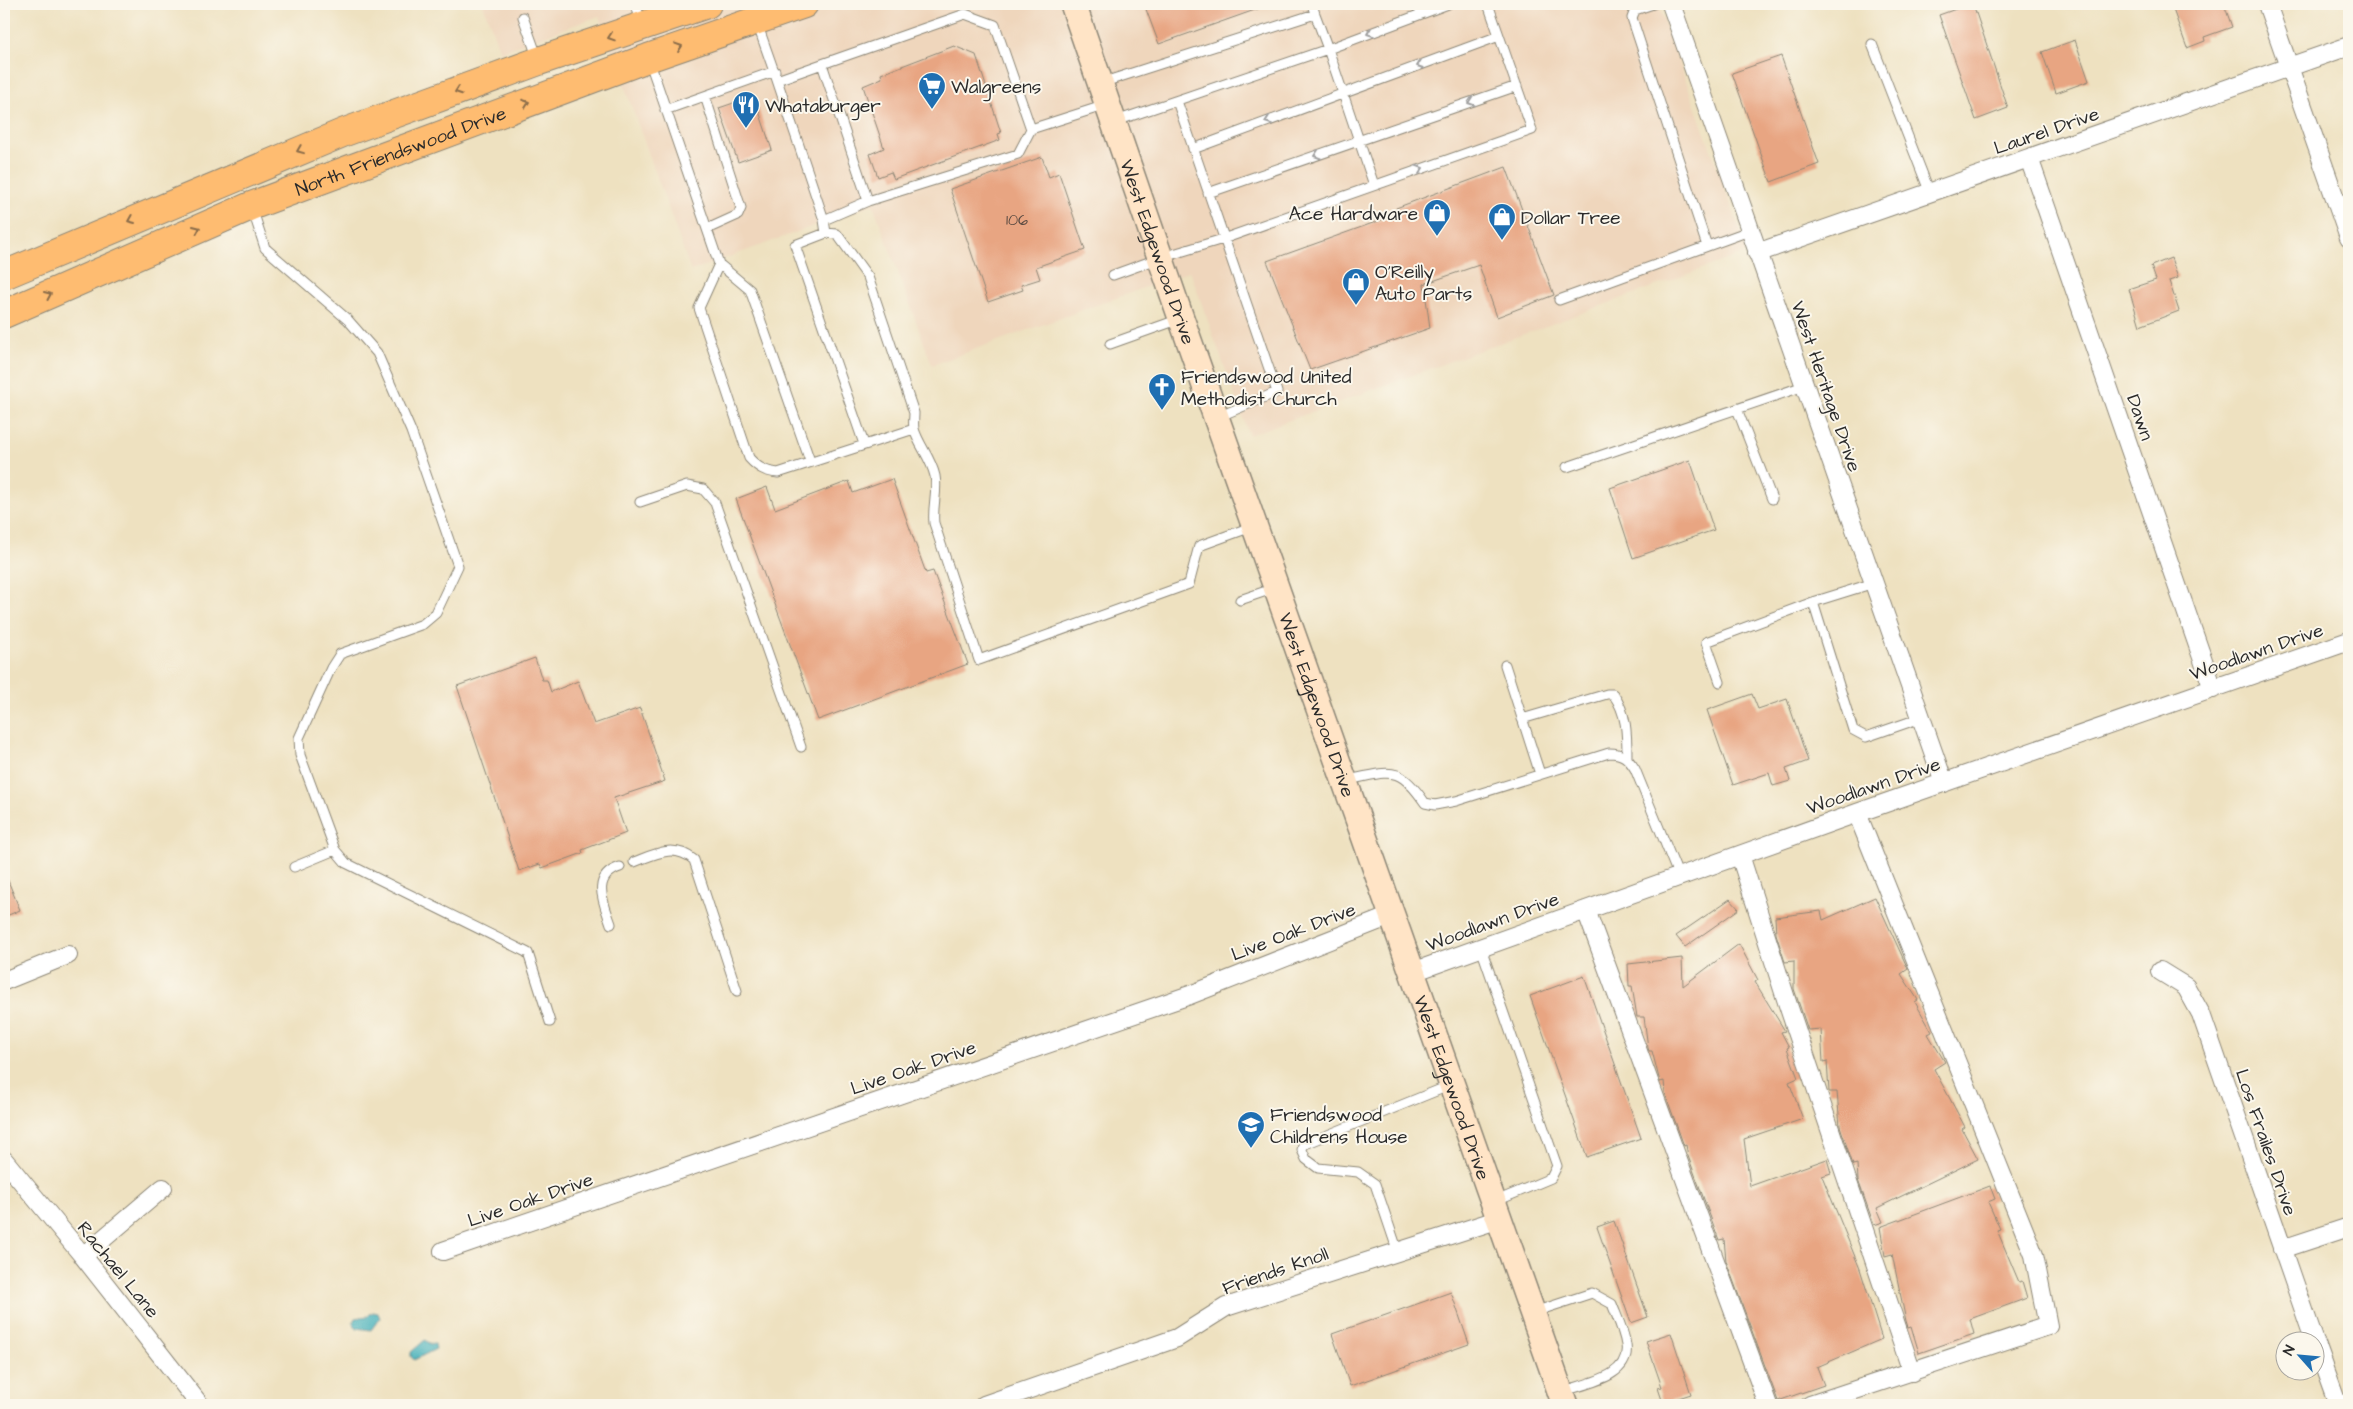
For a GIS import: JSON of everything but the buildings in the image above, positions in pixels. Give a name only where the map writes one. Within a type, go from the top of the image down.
[{"type":"main road","name":"North Friendswood Drive","points":[[4,275],[345,132],[539,61],[639,15],[706,4]]},
{"type":"main road","name":"North Friendswood Drive","points":[[4,314],[251,206],[648,58],[804,4]]},
{"type":"main road","name":"West Edgewood Drive","points":[[1073,4],[1254,526],[1278,588],[1563,1399]]},
{"type":"main road","points":[[639,15],[648,58]]},
{"type":"main road","points":[[241,175],[251,206]]},
{"type":"street","name":"West Heritage Drive","points":[[1671,4],[1757,254],[1944,783]]},
{"type":"street","points":[[2267,4],[2349,238]]},
{"type":"street","name":"Laurel Drive","points":[[1757,254],[2349,46]]},
{"type":"street","name":"Dawn","points":[[2029,158],[2213,689]]},
{"type":"street","name":"Woodlawn Drive","points":[[1413,972],[1857,813],[2349,641]]},
{"type":"street","points":[[1810,1405],[2048,1326],[2034,1255],[1857,813]]},
{"type":"street","points":[[1740,855],[1787,1002],[1912,1372]]},
{"type":"street","points":[[1586,910],[1768,1405]]},
{"type":"street","name":"Live Oak Drive","points":[[443,1251],[1190,995],[1393,915]]},
{"type":"street","points":[[4,981],[68,955]]},
{"type":"street","name":"Los Frailes Drive","points":[[2160,971],[2186,987],[2201,1014],[2311,1332]]},
{"type":"street","name":"Rachael Lane","points":[[4,1160],[83,1256],[200,1405]]},
{"type":"street","points":[[83,1256],[163,1188]]},
{"type":"street","name":"Friends Knoll","points":[[984,1405],[1177,1338],[1226,1307],[1398,1252],[1497,1211]]},
{"type":"street","points":[[2282,1249],[2349,1227]]},
{"type":"street","name":"Los Frailes Drive","points":[[2326,1373],[2338,1405]]},
{"type":"lane","points":[[1312,4],[1374,185]]},
{"type":"lane","points":[[1108,103],[1177,101],[1328,49],[1448,4]]},
{"type":"lane","points":[[1113,275],[1160,258],[1223,239],[1532,130],[1488,4]]},
{"type":"lane","points":[[1653,4],[1635,10],[1632,18],[1707,246]]},
{"type":"lane","points":[[665,110],[776,75],[822,64],[965,14],[994,25],[1031,129]]},
{"type":"lane","points":[[824,220],[868,201],[1018,154],[1031,129],[1108,103],[1315,14]]},
{"type":"lane","points":[[523,17],[539,61]]},
{"type":"lane","points":[[756,20],[824,220],[826,233]]},
{"type":"lane","points":[[1193,149],[1499,36]]},
{"type":"lane","points":[[1872,44],[1930,193]]},
{"type":"lane","points":[[648,58],[719,264],[750,290],[810,461]]},
{"type":"lane","points":[[822,64],[868,201]]},
{"type":"lane","points":[[1208,192],[1516,86]]},
{"type":"lane","points":[[705,96],[741,208],[738,215],[707,228]]},
{"type":"lane","points":[[1177,101],[1223,239],[1278,392],[1216,417]]},
{"type":"lane","points":[[251,206],[265,248],[348,320],[377,353],[410,431],[458,566],[436,613],[424,624],[340,654],[331,668],[299,738],[300,754],[335,850],[346,863],[528,953],[550,1022]]},
{"type":"lane","points":[[1559,300],[1749,231]]},
{"type":"lane","points":[[864,444],[795,245],[826,233],[837,234],[868,277],[914,413],[914,429],[929,457],[934,473],[936,482],[933,510],[934,523],[979,660],[1189,584],[1199,546],[1254,526]]},
{"type":"lane","points":[[719,264],[699,308],[749,458],[757,467],[769,472],[778,472],[914,429]]},
{"type":"lane","points":[[1110,344],[1181,318]]},
{"type":"lane","points":[[1567,467],[1804,386]]},
{"type":"lane","points":[[1737,409],[1772,499]]},
{"type":"lane","points":[[640,502],[687,486],[703,489],[715,503],[801,747]]},
{"type":"lane","points":[[1720,682],[1706,642],[1814,602],[1874,583]]},
{"type":"lane","points":[[1240,600],[1278,588]]},
{"type":"lane","points":[[1814,602],[1853,730],[1866,737],[1921,718]]},
{"type":"lane","points":[[1505,665],[1540,774]]},
{"type":"lane","points":[[1522,719],[1607,694],[1613,694],[1620,704],[1626,727],[1627,757],[1645,790],[1679,877]]},
{"type":"lane","points":[[1345,780],[1391,772],[1403,776],[1425,803],[1435,805],[1456,801],[1609,753],[1617,753],[1627,757]]},
{"type":"lane","points":[[634,862],[668,849],[687,854],[694,860],[737,991]]},
{"type":"lane","points":[[294,867],[335,850]]},
{"type":"lane","points":[[611,924],[600,892],[602,883],[608,874],[620,867]]},
{"type":"lane","points":[[1480,948],[1557,1166],[1551,1178],[1497,1211]]},
{"type":"lane","points":[[1398,1252],[1376,1184],[1358,1172],[1318,1168],[1306,1159],[1302,1150],[1303,1145],[1452,1084]]},
{"type":"lane","points":[[1532,1312],[1592,1293],[1612,1304],[1618,1320],[1626,1344],[1626,1362],[1616,1372],[1563,1399]]},
{"type":"shaded area","points":[[483,4],[1658,4],[1748,252],[1249,435],[1190,271],[932,365],[873,204],[691,271],[599,16],[500,52]]},
{"type":"water","points":[[373,1312],[378,1313],[380,1318],[371,1330],[356,1328],[353,1322],[355,1318],[367,1316]]},
{"type":"water","points":[[425,1340],[430,1344],[435,1344],[436,1349],[414,1360],[411,1357],[411,1352]]},
{"type":"place","name":"Walgreens","points":[[932,110]]},
{"type":"place","name":"Whataburger","points":[[746,129]]},
{"type":"place","name":"Ace Hardware","points":[[1437,237]]},
{"type":"place","name":"Dollar Tree","points":[[1502,241]]},
{"type":"place","name":"O'Reilly Auto Parts","points":[[1356,306]]},
{"type":"place","name":"Friendswood United Methodist Church","points":[[1162,411]]},
{"type":"place","name":"Friendswood Childrens House","points":[[1251,1149]]}]
